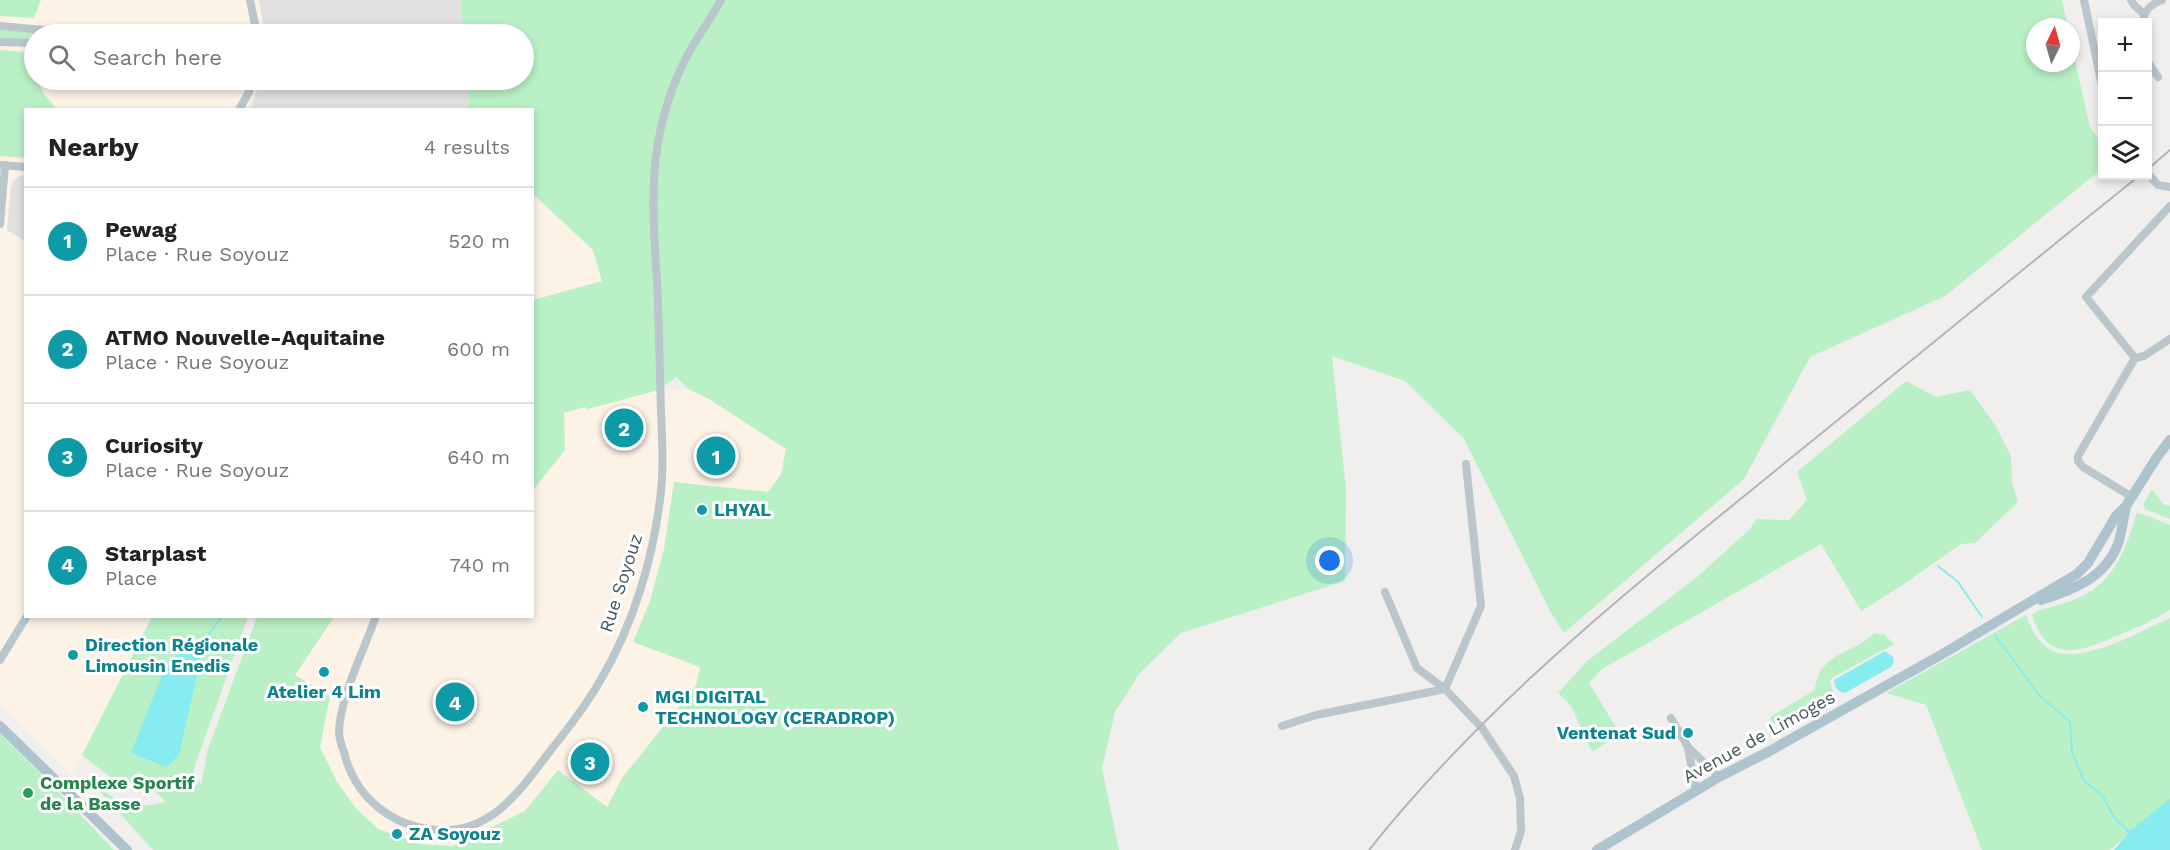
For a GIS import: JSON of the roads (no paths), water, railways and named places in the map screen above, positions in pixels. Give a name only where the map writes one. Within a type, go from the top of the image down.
[{"type":"main road","points":[[2029,603],[2077,574],[2088,563],[2116,516],[2129,502],[2170,440]]},
{"type":"main road","points":[[2029,603],[2085,584],[2096,575],[2112,557],[2129,502]]},
{"type":"main road","points":[[2106,535],[2113,536],[2118,543]]},
{"type":"main road","points":[[2098,548],[2103,555],[2112,557]]},
{"type":"main road","name":"Avenue de Limoges","points":[[1597,850],[1696,790],[1939,656],[2029,603]]},
{"type":"main road","points":[[0,726],[127,850]]},
{"type":"street","points":[[250,0],[255,24]]},
{"type":"street","name":"Rue Soyouz","points":[[375,618],[343,705],[339,734],[347,763],[359,790],[381,812],[410,826],[440,831],[469,827],[494,816],[527,782],[591,696],[627,627],[642,584],[656,530],[661,488],[661,385],[653,204],[656,154],[673,86],[691,49],[721,0]]},
{"type":"street","points":[[2084,0],[2100,72]]},
{"type":"street","points":[[2131,0],[2143,18],[2153,3],[2162,0]]},
{"type":"street","points":[[0,26],[24,28]]},
{"type":"street","points":[[0,42],[24,43]]},
{"type":"street","points":[[2152,68],[2158,77]]},
{"type":"street","points":[[239,108],[250,90]]},
{"type":"street","points":[[0,224],[3,165],[24,167]]},
{"type":"street","points":[[2152,178],[2158,185],[2170,187]]},
{"type":"street","points":[[2135,358],[2086,297],[2170,206]]},
{"type":"street","points":[[2129,502],[2083,467],[2078,461],[2078,456],[2135,358],[2144,356],[2170,339]]},
{"type":"street","points":[[1445,689],[1481,606],[1466,464]]},
{"type":"street","points":[[1385,592],[1417,668],[1445,689],[1467,710],[1514,776],[1520,798],[1521,831],[1515,850]]},
{"type":"street","points":[[0,660],[26,618]]},
{"type":"street","points":[[1282,726],[1316,715],[1445,689]]},
{"type":"street","points":[[1671,718],[1688,747],[1719,777]]},
{"type":"street","points":[[1688,747],[1696,790]]},
{"type":"water","points":[[188,639],[203,648],[179,755],[166,767],[131,753],[162,675]]},
{"type":"water","points":[[1885,651],[1893,657],[1894,662],[1891,667],[1845,693],[1837,689],[1834,680]]},
{"type":"water","points":[[2170,798],[2170,850],[2114,850],[2129,832]]},
{"type":"waterway","points":[[1938,566],[1958,582],[1982,617]]},
{"type":"waterway","points":[[197,646],[205,640],[221,618]]},
{"type":"waterway","points":[[1995,635],[2039,695],[2070,722],[2072,752],[2084,781],[2102,795],[2114,817],[2129,832]]},
{"type":"railway","points":[[2152,166],[2170,150]]},
{"type":"railway","points":[[1369,850],[1412,798],[1458,749],[1554,656],[1604,612],[2134,180]]},
{"type":"place","name":"ATMO Nouvelle-Aquitaine","points":[[624,428]]},
{"type":"place","name":"Pewag","points":[[716,456]]},
{"type":"place","name":"LHYAL","points":[[702,510]]},
{"type":"place","name":"Direction Régionale Limousin Enedis","points":[[73,655]]},
{"type":"place","name":"Atelier 4 Lim","points":[[324,672]]},
{"type":"place","name":"Starplast","points":[[455,702]]},
{"type":"place","name":"MGI DIGITAL TECHNOLOGY (CERADROP)","points":[[643,707]]},
{"type":"place","name":"Ventenat Sud","points":[[1688,733]]},
{"type":"place","name":"Curiosity","points":[[590,762]]},
{"type":"place","name":"Complexe Sportif de la Basse","points":[[28,793]]},
{"type":"place","name":"ZA Soyouz","points":[[397,834]]}]
